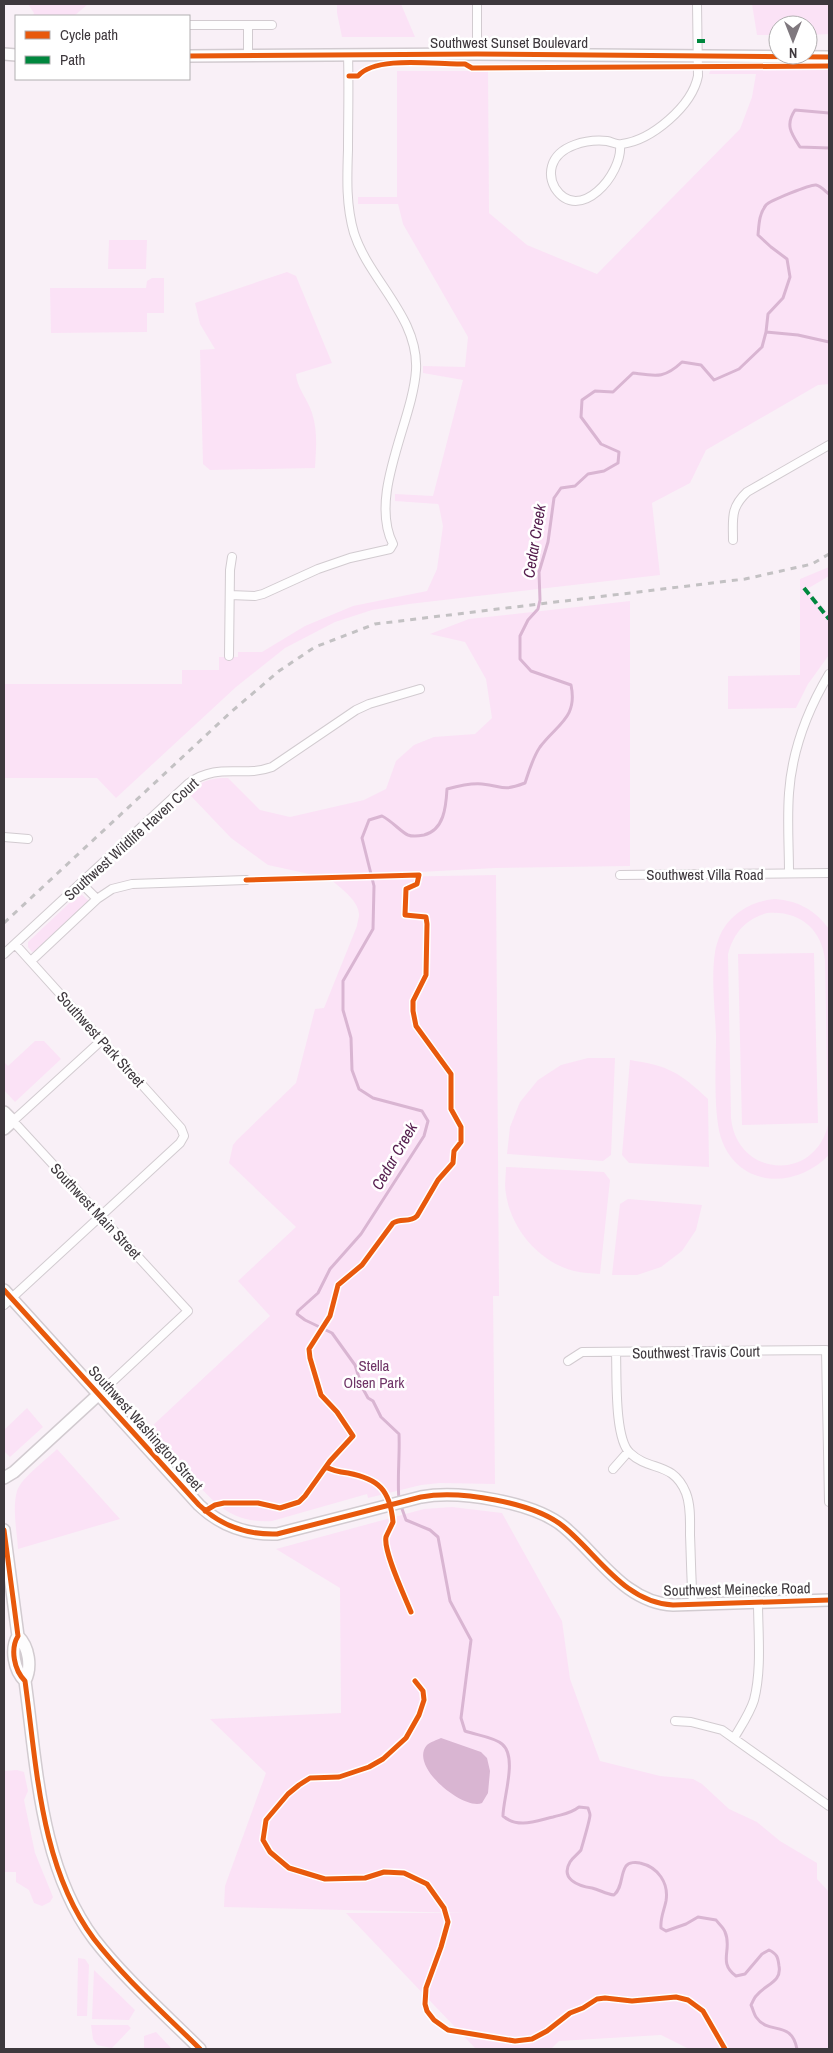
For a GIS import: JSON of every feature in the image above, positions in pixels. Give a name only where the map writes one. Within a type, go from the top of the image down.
[{"type":"main road","name":"Southwest Sunset Boulevard","points":[[190,56],[477,54],[829,57]]},
{"type":"main road","name":"Southwest Main Street","points":[[4,1112],[13,1121]]},
{"type":"main road","points":[[4,1129],[13,1121]]},
{"type":"main road","name":"Southwest Washington Street","points":[[6,1298],[99,1394],[199,1505],[217,1520],[234,1528],[250,1532],[278,1534],[421,1497],[443,1494],[500,1502]]},
{"type":"main road","points":[[4,1478],[14,1472],[99,1394]]},
{"type":"main road","name":"Southwest Meinecke Road","points":[[500,1502],[529,1508],[558,1522],[626,1586],[641,1597],[665,1604],[829,1600]]},
{"type":"main road","points":[[4,1530],[22,1640],[14,1644],[17,1673],[27,1676],[47,1833],[54,1860],[80,1918],[101,1947],[200,2049]]},
{"type":"street","points":[[477,4],[477,54]]},
{"type":"street","points":[[620,145],[620,157],[617,166],[595,194],[586,199],[570,199],[561,195],[553,186],[551,179],[553,163],[557,155],[563,150],[571,146],[598,141],[620,145],[642,138],[657,130],[685,103],[696,83],[698,55],[697,4]]},
{"type":"street","points":[[190,25],[272,25]]},
{"type":"street","points":[[248,26],[248,56]]},
{"type":"street","points":[[230,596],[255,596],[263,594],[305,574],[350,558],[390,549],[393,544],[387,527],[388,487],[414,380],[415,360],[408,329],[362,250],[350,218],[347,180],[348,55]]},
{"type":"street","points":[[733,540],[733,514],[738,502],[753,489],[829,445]]},
{"type":"street","points":[[229,656],[230,570],[232,557]]},
{"type":"street","points":[[789,873],[789,795],[795,756],[804,722],[829,674]]},
{"type":"street","name":"Southwest Wildlife Haven Court","points":[[4,954],[189,783],[199,776],[216,771],[258,771],[272,767],[356,710],[376,701],[420,689]]},
{"type":"street","points":[[4,837],[28,839]]},
{"type":"street","name":"Southwest Villa Road","points":[[620,875],[829,873]]},
{"type":"street","points":[[31,961],[97,900],[112,889],[132,884],[246,880]]},
{"type":"street","points":[[81,883],[97,900]]},
{"type":"street","name":"Southwest Park Street","points":[[15,944],[181,1128],[184,1136],[180,1143],[100,1215]]},
{"type":"street","points":[[13,1121],[103,1040]]},
{"type":"street","name":"Southwest Main Street","points":[[13,1121],[188,1311],[99,1394]]},
{"type":"street","points":[[6,1298],[100,1215]]},
{"type":"street","name":"Southwest Travis Court","points":[[568,1361],[582,1352],[826,1350],[829,1502]]},
{"type":"street","points":[[616,1353],[619,1428],[628,1452],[643,1462],[665,1468],[678,1478],[687,1494],[690,1512],[692,1603]]},
{"type":"street","points":[[613,1469],[628,1452]]},
{"type":"street","points":[[734,1738],[754,1701],[756,1691],[758,1601]]},
{"type":"street","points":[[675,1721],[706,1725],[722,1730],[829,1806]]},
{"type":"green space","points":[[28,4],[88,4],[75,15],[33,15]]},
{"type":"green space","points":[[337,4],[401,4],[415,37],[342,37]]},
{"type":"green space","points":[[752,4],[829,4],[829,34],[818,35],[818,15],[768,15],[768,35],[757,35]]},
{"type":"green space","points":[[715,67],[829,68],[829,384],[818,385],[706,450],[690,483],[652,503],[660,575],[409,604],[372,610],[335,622],[285,648],[236,687],[116,798],[97,778],[4,778],[4,684],[182,684],[182,670],[219,670],[219,657],[238,657],[238,652],[262,652],[305,626],[353,606],[427,591],[437,569],[443,526],[439,506],[438,504],[395,501],[395,494],[433,496],[463,380],[423,373],[423,366],[465,367],[468,337],[403,224],[398,204],[358,204],[358,197],[397,197],[397,71],[488,71],[489,213],[527,245],[597,274],[740,129],[752,97],[756,74],[709,74],[711,69]]},
{"type":"green space","points":[[109,240],[147,240],[146,269],[108,269]]},
{"type":"green space","points":[[287,272],[296,276],[332,363],[296,374],[314,420],[316,441],[315,468],[210,470],[203,464],[200,350],[215,349],[200,324],[195,303]]},
{"type":"green space","points":[[152,278],[164,278],[164,313],[147,313],[147,332],[51,333],[50,288],[146,288],[147,281]]},
{"type":"green space","points":[[829,567],[829,576],[807,589],[829,614],[829,655],[808,684],[796,708],[728,709],[728,676],[800,675],[800,579]]},
{"type":"green space","points":[[630,601],[630,866],[496,868],[323,877],[268,865],[231,838],[191,796],[197,786],[206,781],[228,778],[260,810],[290,817],[364,800],[386,789],[396,761],[414,745],[434,737],[475,734],[492,718],[486,679],[465,642],[430,634],[469,619]]},
{"type":"green space","name":"Stella Olsen Park","points":[[496,875],[499,1296],[493,1296],[495,1484],[440,1483],[421,1485],[368,1498],[367,1494],[272,1521],[245,1519],[233,1514],[214,1501],[150,1428],[270,1316],[238,1281],[296,1227],[229,1163],[233,1145],[237,1140],[296,1083],[315,1009],[324,1008],[357,926],[359,915],[356,904],[348,894],[329,878]]},
{"type":"green space","points":[[80,893],[90,902],[38,950],[32,952],[28,947],[28,942]]},
{"type":"green space","points":[[767,900],[784,900],[799,904],[824,922],[829,929],[829,1155],[815,1166],[800,1174],[784,1178],[754,1175],[740,1167],[729,1155],[718,1128],[716,1102],[716,1036],[713,983],[716,947],[722,931],[732,918],[745,908]],"holes":[[[767,913],[779,913],[799,918],[807,924],[814,931],[823,949],[825,960],[828,1125],[820,1144],[808,1157],[793,1164],[776,1165],[761,1161],[747,1152],[736,1138],[731,1118],[728,954],[737,933],[747,923]]]},
{"type":"green space","points":[[814,953],[818,1123],[742,1125],[738,954]]},
{"type":"green space","points":[[35,1041],[44,1041],[61,1059],[15,1102],[4,1090],[4,1062],[8,1066]]},
{"type":"green space","points":[[588,1058],[615,1058],[611,1155],[603,1161],[507,1154],[510,1127],[520,1102],[538,1080],[561,1065]]},
{"type":"green space","points":[[630,1060],[655,1065],[681,1076],[708,1099],[709,1167],[629,1163],[622,1155]]},
{"type":"green space","points":[[506,1167],[604,1172],[610,1180],[600,1274],[577,1272],[561,1267],[538,1252],[529,1242],[520,1231],[509,1207],[505,1187]]},
{"type":"green space","points":[[628,1199],[702,1205],[696,1230],[682,1251],[661,1267],[637,1275],[612,1275],[620,1204]]},
{"type":"green space","points":[[27,1408],[43,1427],[10,1457],[4,1451],[4,1430]]},
{"type":"green space","points":[[57,1449],[120,1519],[18,1549],[15,1513],[17,1491],[29,1474]]},
{"type":"green space","points":[[452,1507],[502,1513],[562,1621],[570,1679],[600,1761],[660,1776],[693,1779],[702,1784],[729,1809],[757,1822],[780,1841],[817,1863],[817,1879],[829,1892],[829,2049],[689,2049],[661,2035],[559,2041],[551,2049],[476,2049],[346,1913],[466,1913],[224,1907],[225,1886],[266,1773],[210,1719],[341,1713],[340,1588],[276,1549],[424,1509]]},
{"type":"green space","points":[[17,1770],[24,1772],[28,1791],[24,1800],[35,1853],[53,1897],[50,1902],[42,1906],[34,1903],[29,1890],[16,1882],[16,1872],[4,1872],[4,1771]]},
{"type":"green space","points":[[78,1958],[85,1959],[89,1965],[87,2016],[77,2016]]},
{"type":"green space","points":[[94,1970],[135,2010],[129,2020],[92,2019]]},
{"type":"green space","points":[[91,2025],[128,2025],[131,2028],[112,2048],[97,2045],[93,2039]]},
{"type":"green space","points":[[156,2032],[172,2049],[144,2049],[144,2036]]},
{"type":"shaded area","points":[[441,1738],[481,1752],[487,1758],[490,1771],[488,1793],[482,1803],[474,1804],[452,1794],[431,1775],[425,1764],[423,1754],[427,1745]]},
{"type":"waterway","name":"Cedar Creek","points":[[829,113],[795,110],[790,120],[790,129],[800,147],[829,148]]},
{"type":"waterway","name":"Cedar Creek","points":[[399,1500],[399,1434],[381,1417],[373,1401],[368,1398],[362,1387],[355,1365],[332,1333],[297,1314],[318,1293],[330,1269],[361,1234],[424,1136],[428,1121],[422,1111],[373,1098],[359,1089],[352,1070],[351,1038],[343,1010],[343,981],[373,929],[374,886],[362,838],[369,820],[382,816],[408,835],[418,836],[431,832],[443,817],[447,789],[478,784],[507,788],[525,783],[531,764],[540,747],[569,713],[572,696],[571,685],[531,671],[520,659],[520,636],[528,620],[538,609],[540,600],[539,572],[548,542],[554,498],[561,488],[575,486],[588,474],[604,471],[618,463],[619,452],[601,444],[581,417],[582,400],[595,391],[613,392],[633,373],[648,375],[665,374],[682,362],[701,365],[714,380],[739,369],[762,347],[768,314],[783,298],[790,277],[787,259],[758,235],[760,219],[764,208],[774,200],[813,185],[820,187],[829,194]]},
{"type":"waterway","points":[[766,332],[798,335],[829,342]]},
{"type":"waterway","name":"Cedar Creek","points":[[401,1506],[406,1520],[430,1530],[438,1537],[450,1601],[471,1640],[461,1718],[465,1731],[499,1742],[507,1750],[509,1758],[503,1816],[515,1822],[527,1823],[566,1814],[579,1807],[588,1808],[590,1818],[581,1850],[571,1860],[568,1868],[567,1873],[572,1881],[614,1895],[619,1888],[627,1865],[637,1862],[646,1865],[657,1872],[666,1888],[666,1901],[661,1928],[666,1931],[686,1924],[698,1917],[716,1920],[727,1938],[727,1966],[736,1976],[745,1974],[762,1954],[769,1950],[774,1953],[778,1960],[778,1976],[756,1996],[751,2005],[755,2016],[761,2023],[790,2034],[797,2049]]},
{"type":"railway","points":[[4,923],[231,712],[279,671],[315,647],[375,624],[745,579],[812,564],[829,554]]},
{"type":"marked path","points":[[697,41],[708,41]]},
{"type":"marked path","points":[[804,588],[829,619]]},
{"type":"cycle path","points":[[190,56],[477,54],[829,57]]},
{"type":"cycle path","points":[[349,76],[358,76],[366,70],[377,66],[404,62],[465,64],[472,68],[829,66]]},
{"type":"cycle path","points":[[205,1511],[215,1505],[224,1503],[258,1503],[280,1508],[299,1502],[330,1461],[353,1436],[337,1412],[321,1395],[309,1349],[330,1316],[338,1285],[362,1265],[393,1223],[417,1216],[438,1180],[453,1163],[454,1151],[461,1142],[461,1127],[451,1109],[451,1074],[416,1026],[413,1011],[413,1001],[426,975],[427,924],[426,917],[405,915],[406,889],[417,884],[419,875],[246,880]]},
{"type":"cycle path","points":[[4,1290],[199,1505],[216,1519],[235,1528],[255,1533],[277,1534],[421,1497],[437,1495],[475,1497],[516,1505],[551,1518],[576,1538],[626,1587],[640,1596],[656,1602],[673,1605],[829,1600]]},
{"type":"cycle path","points":[[326,1467],[368,1479],[386,1494],[393,1522],[386,1537],[386,1544],[395,1574],[411,1612]]},
{"type":"cycle path","points":[[4,1530],[18,1636],[14,1647],[14,1659],[18,1671],[25,1681],[44,1815],[62,1880],[76,1911],[94,1939],[131,1982],[200,2049]]},
{"type":"cycle path","points":[[415,1681],[423,1691],[424,1700],[419,1715],[406,1738],[383,1759],[369,1767],[339,1777],[310,1778],[288,1794],[266,1820],[263,1840],[270,1852],[289,1868],[325,1879],[365,1878],[384,1872],[404,1873],[427,1884],[444,1908],[448,1922],[426,1988],[425,2004],[427,2011],[434,2020],[448,2030],[515,2041],[532,2039],[547,2031],[570,2013],[583,2008],[597,1999],[632,2001],[676,1997],[688,2000],[703,2011],[725,2049]]}]
